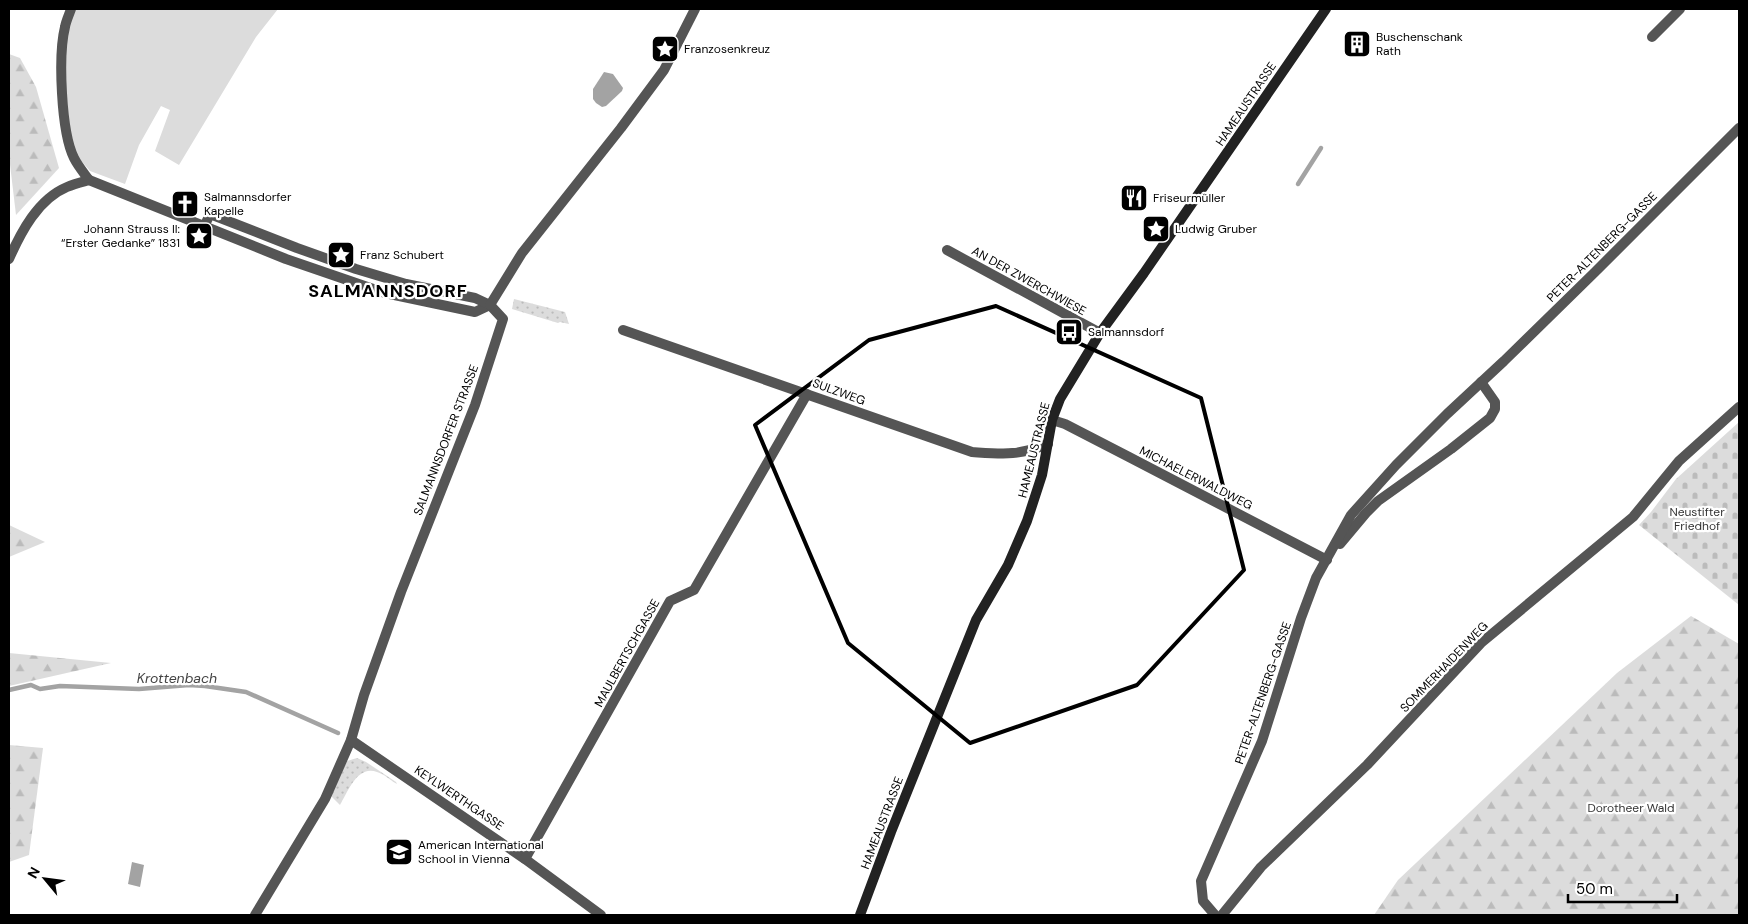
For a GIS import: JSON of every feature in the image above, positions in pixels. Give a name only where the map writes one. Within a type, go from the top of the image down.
[{"type":"main road","name":"HAMEAUSTRASSE","points":[[860,915],[891,832],[976,620],[1008,565],[1028,521],[1040,482],[1052,420],[1060,398],[1100,333],[1326,9]]},
{"type":"street","points":[[71,9],[65,27],[62,46],[63,114],[74,159],[89,180],[286,259],[338,277],[386,293],[475,312],[490,305],[522,253],[622,128],[664,70],[695,9]]},
{"type":"street","points":[[1652,37],[1680,9]]},
{"type":"street","name":"PETER-ALTENBERG-GASSE","points":[[1215,915],[1204,901],[1201,881],[1262,741],[1301,618],[1316,578],[1351,516],[1396,465],[1447,414],[1595,272],[1739,128]]},
{"type":"street","points":[[9,258],[24,228],[43,204],[65,188],[89,180]]},
{"type":"street","points":[[204,227],[210,214],[343,264],[406,284],[475,298],[490,305]]},
{"type":"street","name":"AN DER ZWERCHWIESE","points":[[947,250],[1100,333]]},
{"type":"street","points":[[338,277],[343,264]]},
{"type":"street","name":"SALMANNSDORFER STRASSE","points":[[256,915],[325,799],[351,740],[364,695],[401,592],[475,405],[503,319],[490,305]]},
{"type":"street","name":"SULZWEG","points":[[623,330],[972,452],[1009,454],[1030,451],[1048,444]]},
{"type":"street","name":"PETER-ALTENBERG-GASSE","points":[[1327,560],[1366,513],[1378,502],[1490,418],[1495,410],[1496,402],[1481,382]]},
{"type":"street","name":"MAULBERTSCHGASSE","points":[[526,859],[670,601],[694,590],[807,394]]},
{"type":"street","name":"SOMMERHAIDENWEG","points":[[1222,915],[1261,866],[1367,765],[1481,643],[1633,517],[1679,461],[1739,407]]},
{"type":"street","name":"MICHAELERWALDWEG","points":[[1052,420],[1065,424],[1327,560]]},
{"type":"street","name":"KEYLWERTHGASSE","points":[[351,740],[526,859],[601,915]]},
{"type":"highlighted area","points":[[996,306],[1201,398],[1244,570],[1137,685],[970,743],[848,643],[755,425],[869,340]]},
{"type":"green space","points":[[75,9],[278,9],[256,37],[179,165],[155,151],[170,110],[161,106],[139,145],[125,184],[90,171],[78,157],[73,144],[66,109],[66,45],[68,27]]},
{"type":"green space","points":[[9,54],[20,58],[36,87],[59,168],[16,215],[9,156]]},
{"type":"green space","points":[[514,299],[565,312],[569,324],[558,323],[512,309]]},
{"type":"green space","name":"Neustifter Friedhof","points":[[1739,422],[1739,605],[1639,525],[1676,479]]},
{"type":"green space","points":[[9,525],[45,542],[9,557]]},
{"type":"green space","name":"Dorotheer Wald","points":[[1691,616],[1739,644],[1739,915],[1374,915],[1398,880],[1617,673]]},
{"type":"green space","points":[[9,653],[111,663],[9,686]]},
{"type":"green space","points":[[9,745],[43,748],[29,855],[9,862]]},
{"type":"green space","points":[[357,758],[366,762],[397,784],[377,772],[364,772],[354,781],[340,805],[331,796],[347,761]]},
{"type":"shaded area","points":[[604,72],[613,74],[623,88],[606,106],[602,107],[593,99],[593,89]]},
{"type":"shaded area","points":[[132,862],[144,865],[140,887],[128,884]]},
{"type":"waterway","points":[[1298,184],[1321,148]]},
{"type":"waterway","name":"Krottenbach","points":[[9,690],[31,685],[40,689],[60,686],[139,689],[189,685],[205,686],[246,692],[338,733]]},
{"type":"place","name":"Buschenschank Rath","points":[[1357,44]]},
{"type":"place","name":"Franzosenkreuz","points":[[665,49]]},
{"type":"place","name":"Friseurmüller","points":[[1134,198]]},
{"type":"place","name":"Salmannsdorfer Kapelle","points":[[185,204]]},
{"type":"place","name":"Ludwig Gruber","points":[[1156,229]]},
{"type":"place","name":"Johann Strauss II: “Erster Gedanke” 1831","points":[[199,236]]},
{"type":"place","name":"Franz Schubert","points":[[341,255]]},
{"type":"place","name":"Salmannsdorf","points":[[1069,332]]},
{"type":"place","name":"American International School in Vienna","points":[[399,852]]},
{"type":"district","name":"SALMANNSDORF","points":[[388,291]]}]
